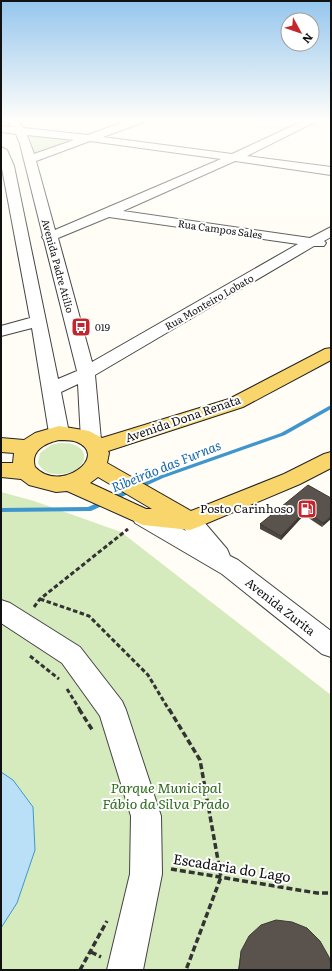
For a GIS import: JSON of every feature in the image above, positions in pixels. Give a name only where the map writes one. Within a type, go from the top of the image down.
[{"type":"main road","name":"Avenida Dona Renata","points":[[95,451],[236,403],[331,353]]},
{"type":"main road","points":[[26,472],[23,464],[24,455],[28,447],[36,440],[58,433],[82,435],[95,451],[190,521]]},
{"type":"main road","points":[[1,445],[28,447]]},
{"type":"main road","points":[[1,470],[26,472],[44,483],[70,483],[81,479],[90,473],[95,451]]},
{"type":"main road","points":[[70,483],[143,517],[190,521],[292,478],[331,459]]},
{"type":"street","name":"Avenida Padre Atílio","points":[[32,165],[49,237],[86,373],[95,451]]},
{"type":"street","points":[[49,237],[217,165]]},
{"type":"street","points":[[289,165],[331,171]]},
{"type":"street","points":[[4,167],[39,321],[58,433]]},
{"type":"street","name":"Rua Campos Sales","points":[[108,213],[331,245]]},
{"type":"street","name":"Rua Monteiro Lobato","points":[[51,390],[86,373],[331,231]]},
{"type":"street","points":[[1,331],[39,321]]},
{"type":"street","name":"Avenida Zurita","points":[[143,517],[230,567],[327,637]]},
{"type":"street","name":"Avenida Zurita","points":[[190,521],[230,567]]},
{"type":"street","points":[[11,616],[70,655],[112,710],[146,816],[146,874],[125,970]]},
{"type":"path","points":[[11,616],[40,599],[143,517]]},
{"type":"path","points":[[40,599],[89,616],[148,675],[200,760],[221,877],[186,970]]},
{"type":"path","points":[[25,652],[60,680]]},
{"type":"path","points":[[65,686],[94,733]]},
{"type":"path","name":"Escadaria do Lago","points":[[146,865],[317,893],[331,893]]},
{"type":"path","points":[[80,970],[109,920]]},
{"type":"green space","points":[[59,443],[71,444],[79,447],[84,453],[84,459],[81,465],[75,470],[66,473],[55,474],[43,470],[38,463],[40,453],[51,445]]},
{"type":"green space","name":"Parque Municipal Fábio da Silva Prado","points":[[1,492],[34,501],[121,532],[331,695],[331,970],[1,970]]},
{"type":"water","points":[[1,772],[13,780],[33,807],[35,850],[17,903],[1,928]]},
{"type":"building","name":"Posto Carinhoso","points":[[308,485],[331,498],[331,516],[323,523],[305,511],[281,536],[260,524]]},
{"type":"building","points":[[276,920],[292,922],[307,928],[320,941],[329,957],[331,970],[239,970],[241,951],[249,936],[261,925]]},
{"type":"waterway","name":"Ribeirão das Furnas","points":[[1,510],[89,509],[161,477],[283,434],[331,407]]},
{"type":"place","name":"019","points":[[81,327]]},
{"type":"place","name":"Posto Carinhoso","points":[[307,509]]}]
